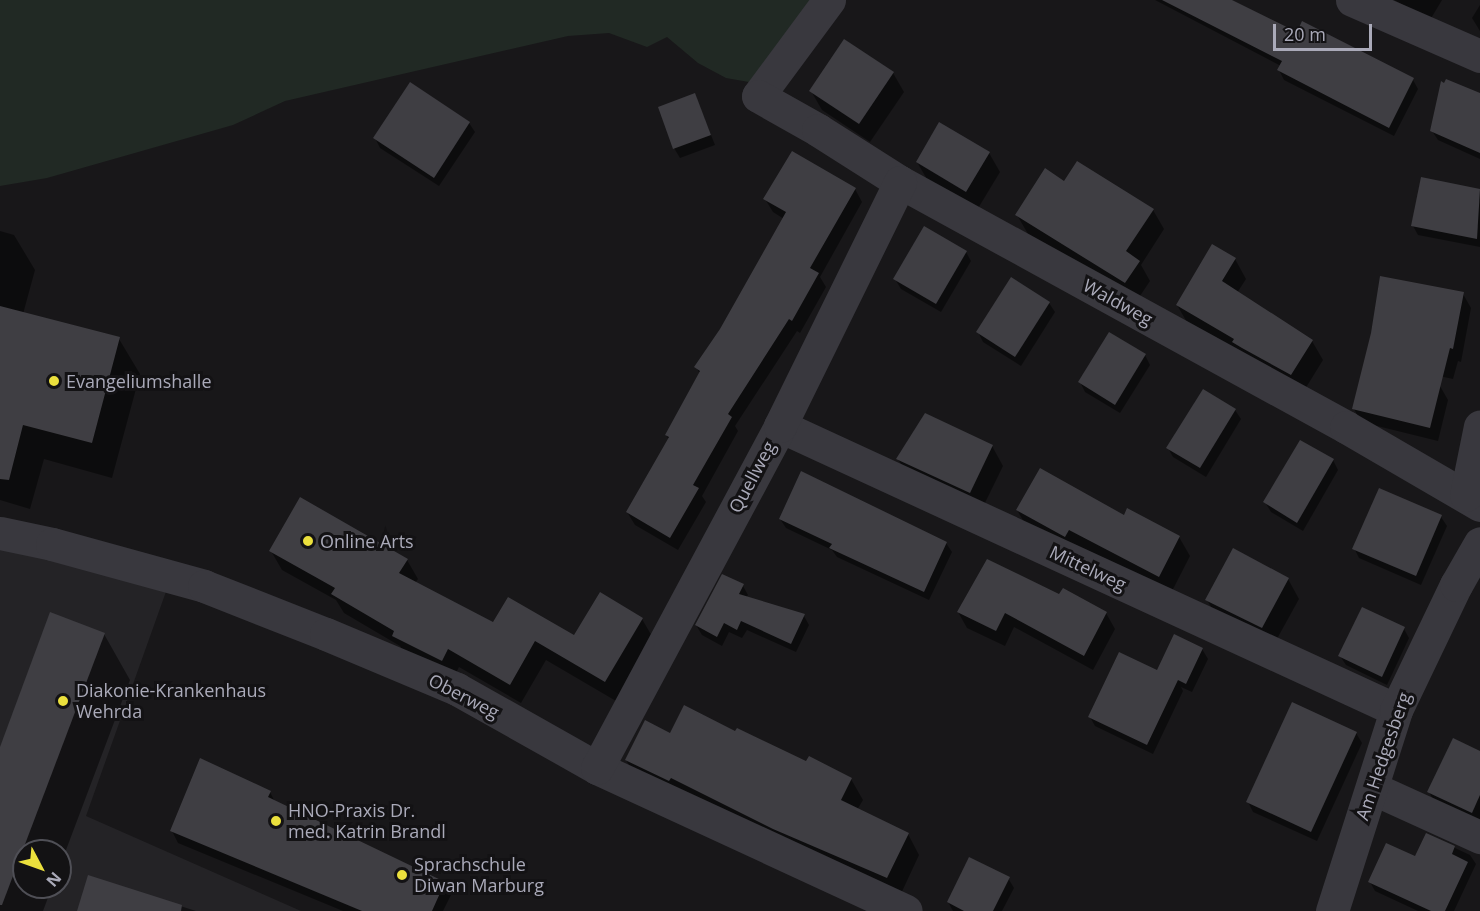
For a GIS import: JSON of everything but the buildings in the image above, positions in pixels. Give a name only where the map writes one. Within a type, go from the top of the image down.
[{"type":"street","name":"Waldweg","points":[[829,0],[758,96],[818,130],[900,182],[1473,500]]},
{"type":"street","points":[[1352,0],[1480,56]]},
{"type":"street","name":"Quellweg","points":[[597,768],[780,426],[900,182]]},
{"type":"street","name":"Mittelweg","points":[[780,426],[1396,710]]},
{"type":"street","points":[[1473,500],[1480,426]]},
{"type":"street","name":"Oberweg","points":[[0,533],[156,572],[253,603],[457,689],[597,768],[906,911]]},
{"type":"street","name":"Am Hedgesberg","points":[[1332,911],[1396,710],[1456,585],[1480,543]]},
{"type":"street","points":[[1372,788],[1480,837]]},
{"type":"shaded area","points":[[0,0],[819,0],[749,82],[726,78],[698,63],[667,37],[647,47],[609,33],[568,36],[285,101],[233,125],[47,178],[0,186]]},
{"type":"shaded area","name":"Diakonie-Krankenhaus Wehrda","points":[[0,543],[168,586],[86,816],[301,911],[0,911]]},
{"type":"place","name":"Evangeliumshalle","points":[[54,381]]},
{"type":"place","name":"Online Arts","points":[[308,541]]},
{"type":"place","name":"Diakonie-Krankenhaus Wehrda","points":[[63,701]]},
{"type":"place","name":"HNO-Praxis Dr. med. Katrin Brandl","points":[[276,821]]},
{"type":"place","name":"Sprachschule Diwan Marburg","points":[[402,875]]}]
